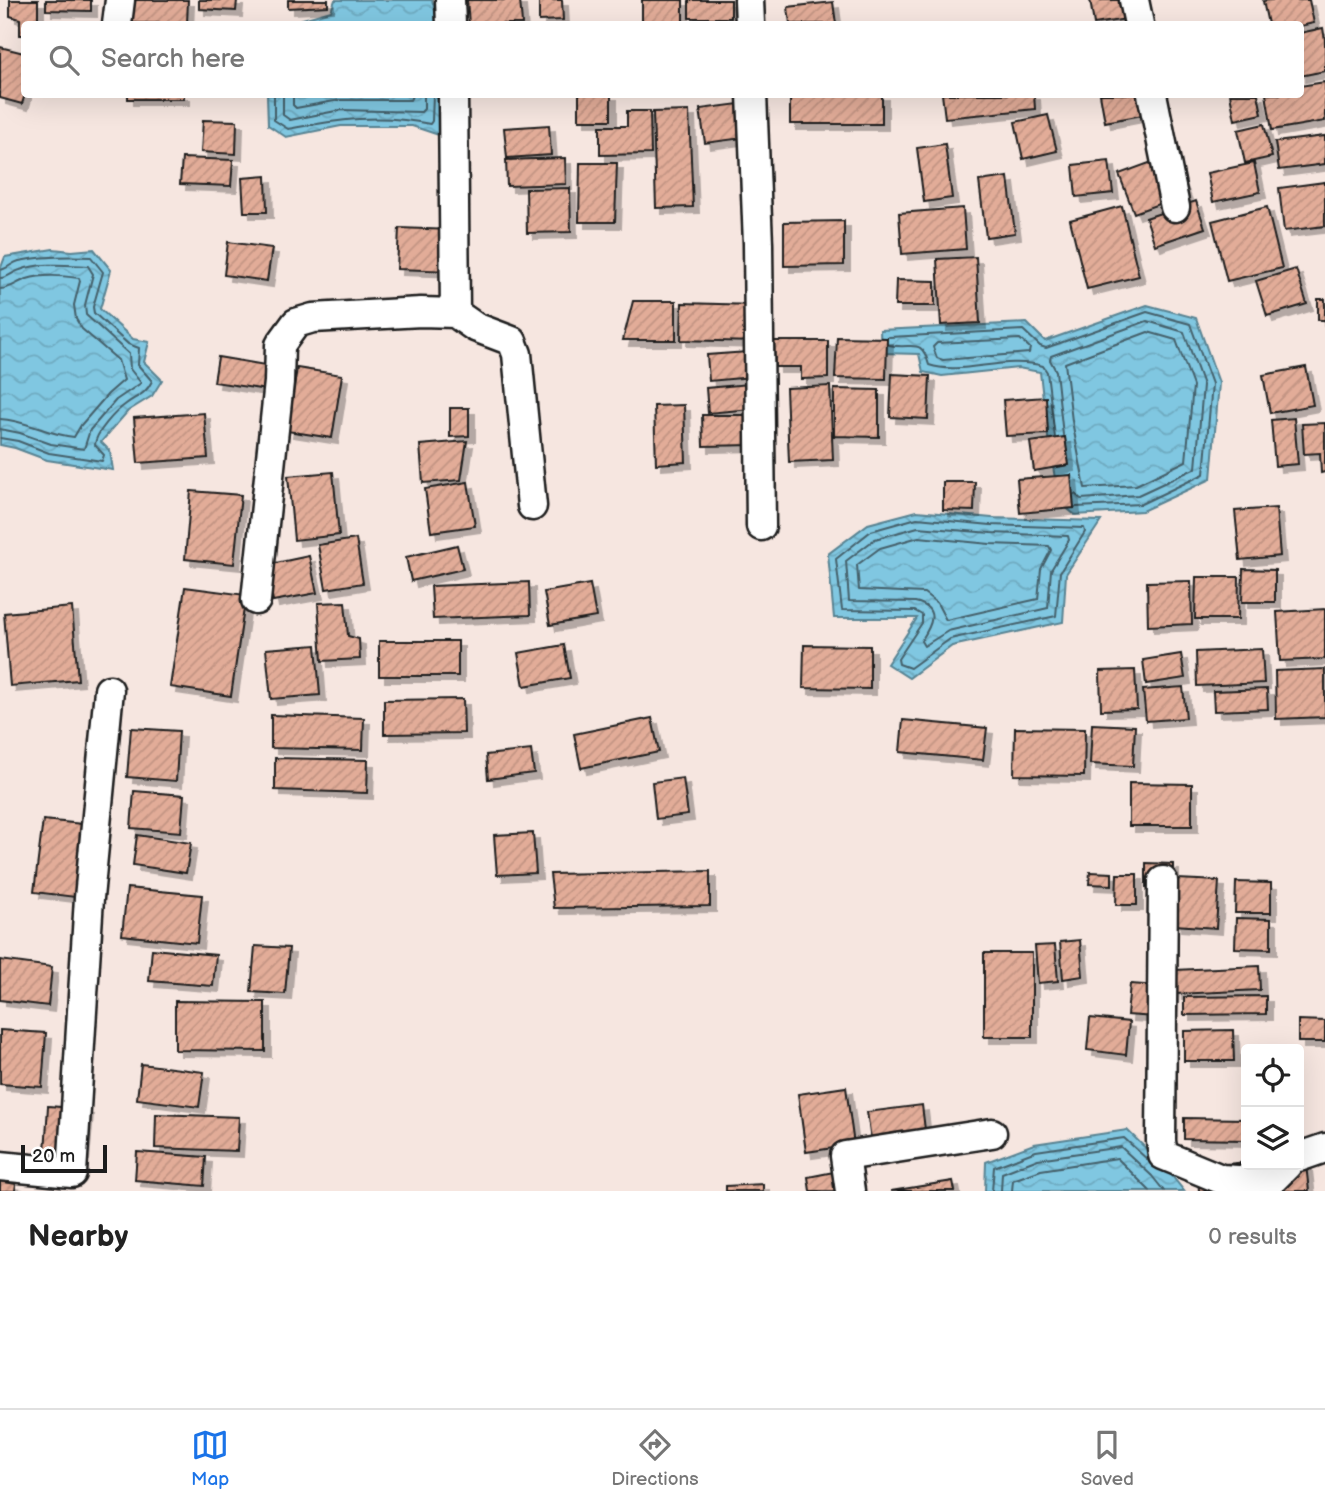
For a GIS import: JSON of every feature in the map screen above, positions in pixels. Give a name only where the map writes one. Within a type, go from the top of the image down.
[{"type":"street","points":[[117,21],[120,0]]},
{"type":"street","points":[[450,0],[451,21]]},
{"type":"street","points":[[749,0],[750,21]]},
{"type":"street","points":[[1134,0],[1138,21]]},
{"type":"street","points":[[453,98],[455,313]]},
{"type":"street","points":[[752,98],[758,244],[761,526]]},
{"type":"street","points":[[1153,98],[1175,207]]},
{"type":"street","points":[[256,600],[279,382],[280,345],[296,323],[313,318],[421,312],[455,313],[475,327],[512,341],[517,354],[532,506]]},
{"type":"street","points":[[0,1166],[72,1173],[89,898],[109,690]]},
{"type":"street","points":[[1163,881],[1163,1155],[1221,1179],[1270,1182],[1282,1170]]},
{"type":"street","points":[[850,1191],[845,1156],[992,1133]]},
{"type":"street","points":[[1304,1155],[1325,1148]]},
{"type":"water","points":[[335,0],[432,0],[438,21],[296,21],[331,11]]},
{"type":"water","points":[[267,98],[440,98],[439,135],[412,126],[341,126],[286,137],[268,125]]},
{"type":"water","points":[[53,249],[94,249],[111,270],[100,309],[133,339],[149,342],[144,362],[162,380],[152,396],[128,411],[101,442],[110,451],[113,470],[47,460],[0,445],[0,270],[5,257]]},
{"type":"water","points":[[1147,305],[1196,318],[1219,383],[1211,479],[1142,511],[1075,515],[1059,502],[1040,372],[1018,368],[942,376],[923,372],[919,354],[881,353],[880,330],[1027,323],[1045,341]]},
{"type":"water","points":[[917,511],[992,518],[1101,521],[1066,574],[1063,622],[952,646],[909,678],[887,664],[917,618],[834,618],[828,554],[868,524]]},
{"type":"water","points":[[1127,1130],[1164,1166],[1184,1191],[985,1191],[986,1162],[1034,1144]]},
{"type":"building","points":[[10,0],[38,0],[38,21],[21,21],[21,35],[20,19],[10,16]]},
{"type":"building","points":[[46,0],[91,0],[91,11],[46,10]]},
{"type":"building","points":[[130,0],[188,0],[187,21],[129,21]]},
{"type":"building","points":[[199,0],[237,0],[236,11],[199,9]]},
{"type":"building","points":[[288,0],[328,0],[328,6],[288,8]]},
{"type":"building","points":[[467,0],[520,0],[522,21],[469,21]]},
{"type":"building","points":[[539,0],[562,0],[563,20],[539,21]]},
{"type":"building","points":[[642,0],[683,0],[683,21],[642,21]]},
{"type":"building","points":[[689,0],[731,0],[731,18],[689,18]]},
{"type":"building","points":[[1090,0],[1137,0],[1140,17],[1094,21]]},
{"type":"building","points":[[1309,0],[1314,23],[1304,25],[1304,21],[1267,21],[1263,1]]},
{"type":"building","points":[[833,2],[836,21],[790,21],[788,7]]},
{"type":"building","points":[[1323,28],[1325,71],[1304,75],[1304,32]]},
{"type":"building","points":[[0,47],[21,52],[21,98],[24,98],[22,104],[0,98]]},
{"type":"building","points":[[1325,82],[1325,121],[1272,130],[1267,98],[1304,98],[1304,85]]},
{"type":"building","points":[[128,98],[184,98],[184,99]]},
{"type":"building","points":[[579,98],[611,98],[611,120],[579,120]]},
{"type":"building","points":[[790,98],[882,98],[882,124],[790,124]]},
{"type":"building","points":[[942,98],[1034,98],[1035,109],[945,118]]},
{"type":"building","points":[[1101,98],[1150,98],[1153,113],[1105,122]]},
{"type":"building","points":[[1231,98],[1259,98],[1262,114],[1235,120]]},
{"type":"building","points":[[746,103],[751,137],[705,143],[700,109]]},
{"type":"building","points":[[627,111],[650,111],[651,154],[600,155],[600,126],[627,126]]},
{"type":"building","points":[[689,111],[693,207],[656,208],[653,112]]},
{"type":"building","points":[[1048,115],[1057,151],[1023,159],[1015,122]]},
{"type":"building","points":[[203,120],[237,121],[236,154],[201,152]]},
{"type":"building","points":[[1264,124],[1272,157],[1245,163],[1238,130]]},
{"type":"building","points":[[549,125],[551,155],[507,158],[504,128]]},
{"type":"building","points":[[1325,136],[1325,164],[1279,170],[1275,142]]},
{"type":"building","points":[[945,144],[952,198],[924,202],[917,148]]},
{"type":"building","points":[[1171,155],[1186,194],[1134,213],[1119,174]]},
{"type":"building","points":[[182,158],[233,160],[231,186],[180,184]]},
{"type":"building","points":[[565,158],[566,184],[507,186],[506,160]]},
{"type":"building","points":[[1109,161],[1113,193],[1076,197],[1073,165]]},
{"type":"building","points":[[580,163],[617,163],[615,222],[579,222]]},
{"type":"building","points":[[1254,163],[1260,192],[1213,202],[1207,173]]},
{"type":"building","points":[[266,176],[267,212],[244,212],[242,178]]},
{"type":"building","points":[[1008,177],[1015,233],[986,237],[979,181]]},
{"type":"building","points":[[1325,182],[1325,226],[1284,231],[1279,188]]},
{"type":"building","points":[[570,188],[571,232],[527,233],[526,189]]},
{"type":"building","points":[[1196,201],[1205,228],[1155,245],[1146,218]]},
{"type":"building","points":[[1122,206],[1139,276],[1087,289],[1070,220]]},
{"type":"building","points":[[1267,207],[1282,268],[1227,281],[1212,221]]},
{"type":"building","points":[[963,208],[966,249],[902,254],[899,213]]},
{"type":"building","points":[[844,221],[844,265],[784,266],[784,222]]},
{"type":"building","points":[[399,228],[452,230],[451,271],[397,269]]},
{"type":"building","points":[[228,242],[272,248],[267,281],[224,275]]},
{"type":"building","points":[[976,257],[980,323],[941,325],[937,259]]},
{"type":"building","points":[[1296,269],[1307,304],[1267,316],[1256,281]]},
{"type":"building","points":[[896,280],[935,281],[935,306],[895,306]]},
{"type":"building","points":[[1318,299],[1325,299],[1325,320],[1318,320]]},
{"type":"building","points":[[633,301],[676,301],[676,340],[623,340]]},
{"type":"building","points":[[682,303],[755,305],[754,342],[681,340]]},
{"type":"building","points":[[837,337],[887,338],[886,379],[835,378]]},
{"type":"building","points":[[774,341],[828,341],[828,378],[801,379],[801,367],[775,367]]},
{"type":"building","points":[[761,351],[763,376],[709,381],[707,355]]},
{"type":"building","points":[[218,357],[271,366],[267,390],[214,382]]},
{"type":"building","points":[[1306,367],[1313,405],[1270,413],[1263,375]]},
{"type":"building","points":[[297,368],[342,375],[332,438],[287,431]]},
{"type":"building","points":[[892,374],[930,376],[928,419],[890,417]]},
{"type":"building","points":[[760,383],[762,408],[708,413],[706,388]]},
{"type":"building","points":[[830,386],[833,460],[789,462],[786,388]]},
{"type":"building","points":[[834,389],[879,390],[879,437],[834,436]]},
{"type":"building","points":[[1046,397],[1048,434],[1006,436],[1003,400]]},
{"type":"building","points":[[684,405],[686,462],[656,464],[654,406]]},
{"type":"building","points":[[450,408],[469,408],[469,436],[450,437]]},
{"type":"building","points":[[204,413],[208,458],[138,463],[134,418]]},
{"type":"building","points":[[702,415],[754,415],[754,445],[703,446]]},
{"type":"building","points":[[1294,418],[1298,464],[1275,466],[1271,420]]},
{"type":"building","points":[[1325,423],[1325,472],[1321,473],[1320,453],[1304,454],[1302,424]]},
{"type":"building","points":[[1065,437],[1069,465],[1034,471],[1030,442]]},
{"type":"building","points":[[467,441],[461,480],[423,483],[420,445]]},
{"type":"building","points":[[333,472],[339,535],[294,540],[288,476]]},
{"type":"building","points":[[1071,475],[1074,508],[1020,513],[1017,479]]},
{"type":"building","points":[[468,482],[475,526],[431,532],[425,489]]},
{"type":"building","points":[[943,482],[975,482],[974,511],[943,510]]},
{"type":"building","points":[[191,491],[241,495],[234,564],[185,559]]},
{"type":"building","points":[[1276,508],[1280,556],[1240,560],[1235,511]]},
{"type":"building","points":[[356,539],[363,583],[326,589],[318,545]]},
{"type":"building","points":[[457,545],[463,569],[411,581],[406,557]]},
{"type":"building","points":[[309,556],[317,593],[273,601],[266,565]]},
{"type":"building","points":[[1243,569],[1275,570],[1275,602],[1242,602]]},
{"type":"building","points":[[1196,577],[1239,577],[1238,619],[1195,619]]},
{"type":"building","points":[[1191,581],[1192,624],[1148,626],[1147,582]]},
{"type":"building","points":[[529,582],[530,615],[433,619],[431,586]]},
{"type":"building","points":[[590,584],[596,617],[550,625],[544,592]]},
{"type":"building","points":[[185,587],[246,595],[231,696],[170,687]]},
{"type":"building","points":[[345,602],[348,636],[359,639],[360,659],[322,661],[318,603]]},
{"type":"building","points":[[72,607],[78,680],[10,686],[4,613]]},
{"type":"building","points":[[1325,609],[1325,659],[1280,661],[1277,612]]},
{"type":"building","points":[[379,641],[458,641],[458,676],[379,676]]},
{"type":"building","points":[[316,645],[320,695],[271,699],[266,649]]},
{"type":"building","points":[[564,645],[570,678],[524,686],[518,653]]},
{"type":"building","points":[[804,645],[870,646],[870,689],[803,688]]},
{"type":"building","points":[[1262,649],[1264,683],[1197,686],[1196,652]]},
{"type":"building","points":[[1181,654],[1185,678],[1146,684],[1143,660]]},
{"type":"building","points":[[1325,669],[1325,717],[1276,719],[1275,671]]},
{"type":"building","points":[[1135,670],[1137,709],[1101,710],[1100,671]]},
{"type":"building","points":[[1183,687],[1186,718],[1146,721],[1143,690]]},
{"type":"building","points":[[1267,689],[1268,709],[1214,711],[1213,691]]},
{"type":"building","points":[[463,699],[464,733],[384,734],[384,700]]},
{"type":"building","points":[[271,715],[364,718],[363,750],[271,748]]},
{"type":"building","points":[[652,718],[659,752],[581,768],[574,734]]},
{"type":"building","points":[[903,720],[987,728],[983,760],[900,752]]},
{"type":"building","points":[[1092,724],[1135,726],[1133,766],[1090,764]]},
{"type":"building","points":[[131,728],[179,731],[176,781],[127,777]]},
{"type":"building","points":[[1015,728],[1085,729],[1084,776],[1014,775]]},
{"type":"building","points":[[531,750],[534,773],[488,779],[486,755]]},
{"type":"building","points":[[275,758],[368,760],[367,793],[275,790]]},
{"type":"building","points":[[683,778],[688,815],[656,819],[652,782]]},
{"type":"building","points":[[1129,783],[1192,784],[1192,826],[1129,826]]},
{"type":"building","points":[[134,791],[184,795],[181,832],[131,828]]},
{"type":"building","points":[[43,820],[92,825],[83,898],[34,892]]},
{"type":"building","points":[[533,833],[536,873],[497,875],[494,835]]},
{"type":"building","points":[[137,835],[191,843],[186,873],[133,865]]},
{"type":"building","points":[[1146,863],[1173,864],[1173,889],[1146,888]]},
{"type":"building","points":[[710,871],[710,906],[554,908],[550,874]]},
{"type":"building","points":[[1090,872],[1112,873],[1112,885],[1089,884]]},
{"type":"building","points":[[1117,874],[1137,874],[1137,905],[1116,905]]},
{"type":"building","points":[[1177,879],[1219,881],[1216,928],[1175,925]]},
{"type":"building","points":[[1236,882],[1271,883],[1271,913],[1235,913]]},
{"type":"building","points":[[127,888],[202,895],[197,943],[122,935]]},
{"type":"building","points":[[1236,918],[1271,919],[1271,949],[1235,948]]},
{"type":"building","points":[[1080,940],[1083,976],[1063,979],[1060,942]]},
{"type":"building","points":[[1055,945],[1058,981],[1038,983],[1035,946]]},
{"type":"building","points":[[255,946],[289,948],[285,994],[251,992]]},
{"type":"building","points":[[152,949],[216,955],[213,986],[149,981]]},
{"type":"building","points":[[984,953],[1032,953],[1032,1037],[984,1037]]},
{"type":"building","points":[[0,960],[52,967],[48,1006],[0,1000]]},
{"type":"building","points":[[1259,966],[1260,990],[1176,994],[1175,970]]},
{"type":"building","points":[[1130,984],[1173,987],[1170,1018],[1127,1015]]},
{"type":"building","points":[[1266,996],[1266,1014],[1184,1015],[1184,997]]},
{"type":"building","points":[[175,1001],[265,1002],[265,1051],[175,1050]]},
{"type":"building","points":[[1090,1018],[1129,1022],[1126,1055],[1087,1050]]},
{"type":"building","points":[[1298,1020],[1325,1021],[1325,1042],[1298,1042]]},
{"type":"building","points":[[0,1030],[46,1033],[42,1087],[0,1084]]},
{"type":"building","points":[[1233,1030],[1234,1061],[1184,1061],[1184,1031]]},
{"type":"building","points":[[141,1064],[204,1072],[199,1107],[137,1099]]},
{"type":"building","points":[[846,1087],[854,1145],[806,1152],[798,1094]]},
{"type":"building","points":[[922,1105],[926,1138],[872,1146],[867,1112]]},
{"type":"building","points":[[48,1106],[87,1109],[83,1154],[45,1152]]},
{"type":"building","points":[[156,1114],[239,1117],[237,1151],[155,1148]]},
{"type":"building","points":[[1184,1118],[1241,1119],[1241,1140],[1184,1139]]},
{"type":"building","points":[[137,1152],[206,1157],[204,1186],[135,1180]]},
{"type":"building","points":[[1304,1158],[1309,1191],[1199,1191],[1197,1167],[1241,1163],[1241,1170],[1304,1170]]},
{"type":"building","points":[[839,1171],[843,1191],[810,1191],[808,1177]]},
{"type":"building","points":[[0,1181],[16,1184],[15,1191],[0,1191]]},
{"type":"building","points":[[953,1181],[955,1191],[891,1191]]},
{"type":"building","points":[[763,1184],[763,1191],[726,1191],[726,1186]]}]
